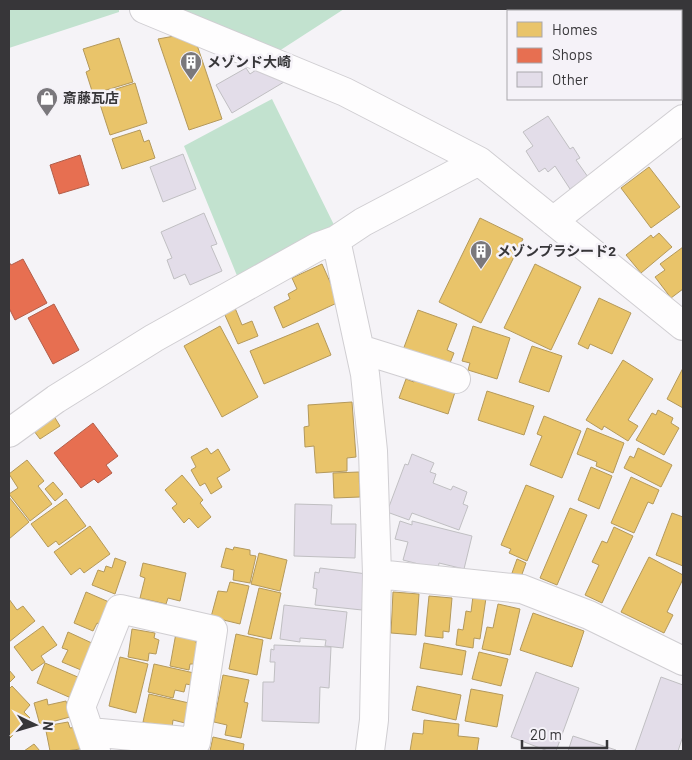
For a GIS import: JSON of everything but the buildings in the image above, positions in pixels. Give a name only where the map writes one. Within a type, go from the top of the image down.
[{"type":"street","points":[[144,9],[345,92],[479,161],[683,326]]},
{"type":"street","points":[[553,221],[683,119]]},
{"type":"street","points":[[9,433],[56,399],[154,338],[317,246],[336,240],[363,222],[479,161]]},
{"type":"street","points":[[336,240],[365,374],[373,451],[376,574],[374,720],[370,751]]},
{"type":"street","points":[[360,349],[456,379]]},
{"type":"street","points":[[376,574],[522,590],[589,615],[683,661]]},
{"type":"street","points":[[120,609],[213,630],[196,742],[93,742],[81,707],[120,609]]},
{"type":"green space","points":[[9,9],[119,9],[119,12],[9,48]]},
{"type":"green space","points":[[174,9],[344,9],[276,53]]},
{"type":"green space","points":[[272,99],[337,231],[240,283],[184,146]]},
{"type":"place","name":"メゾンド大崎","points":[[191,81]]},
{"type":"place","name":"斎藤瓦店","points":[[47,117]]},
{"type":"place","name":"メゾンプラシード2","points":[[481,270]]}]
